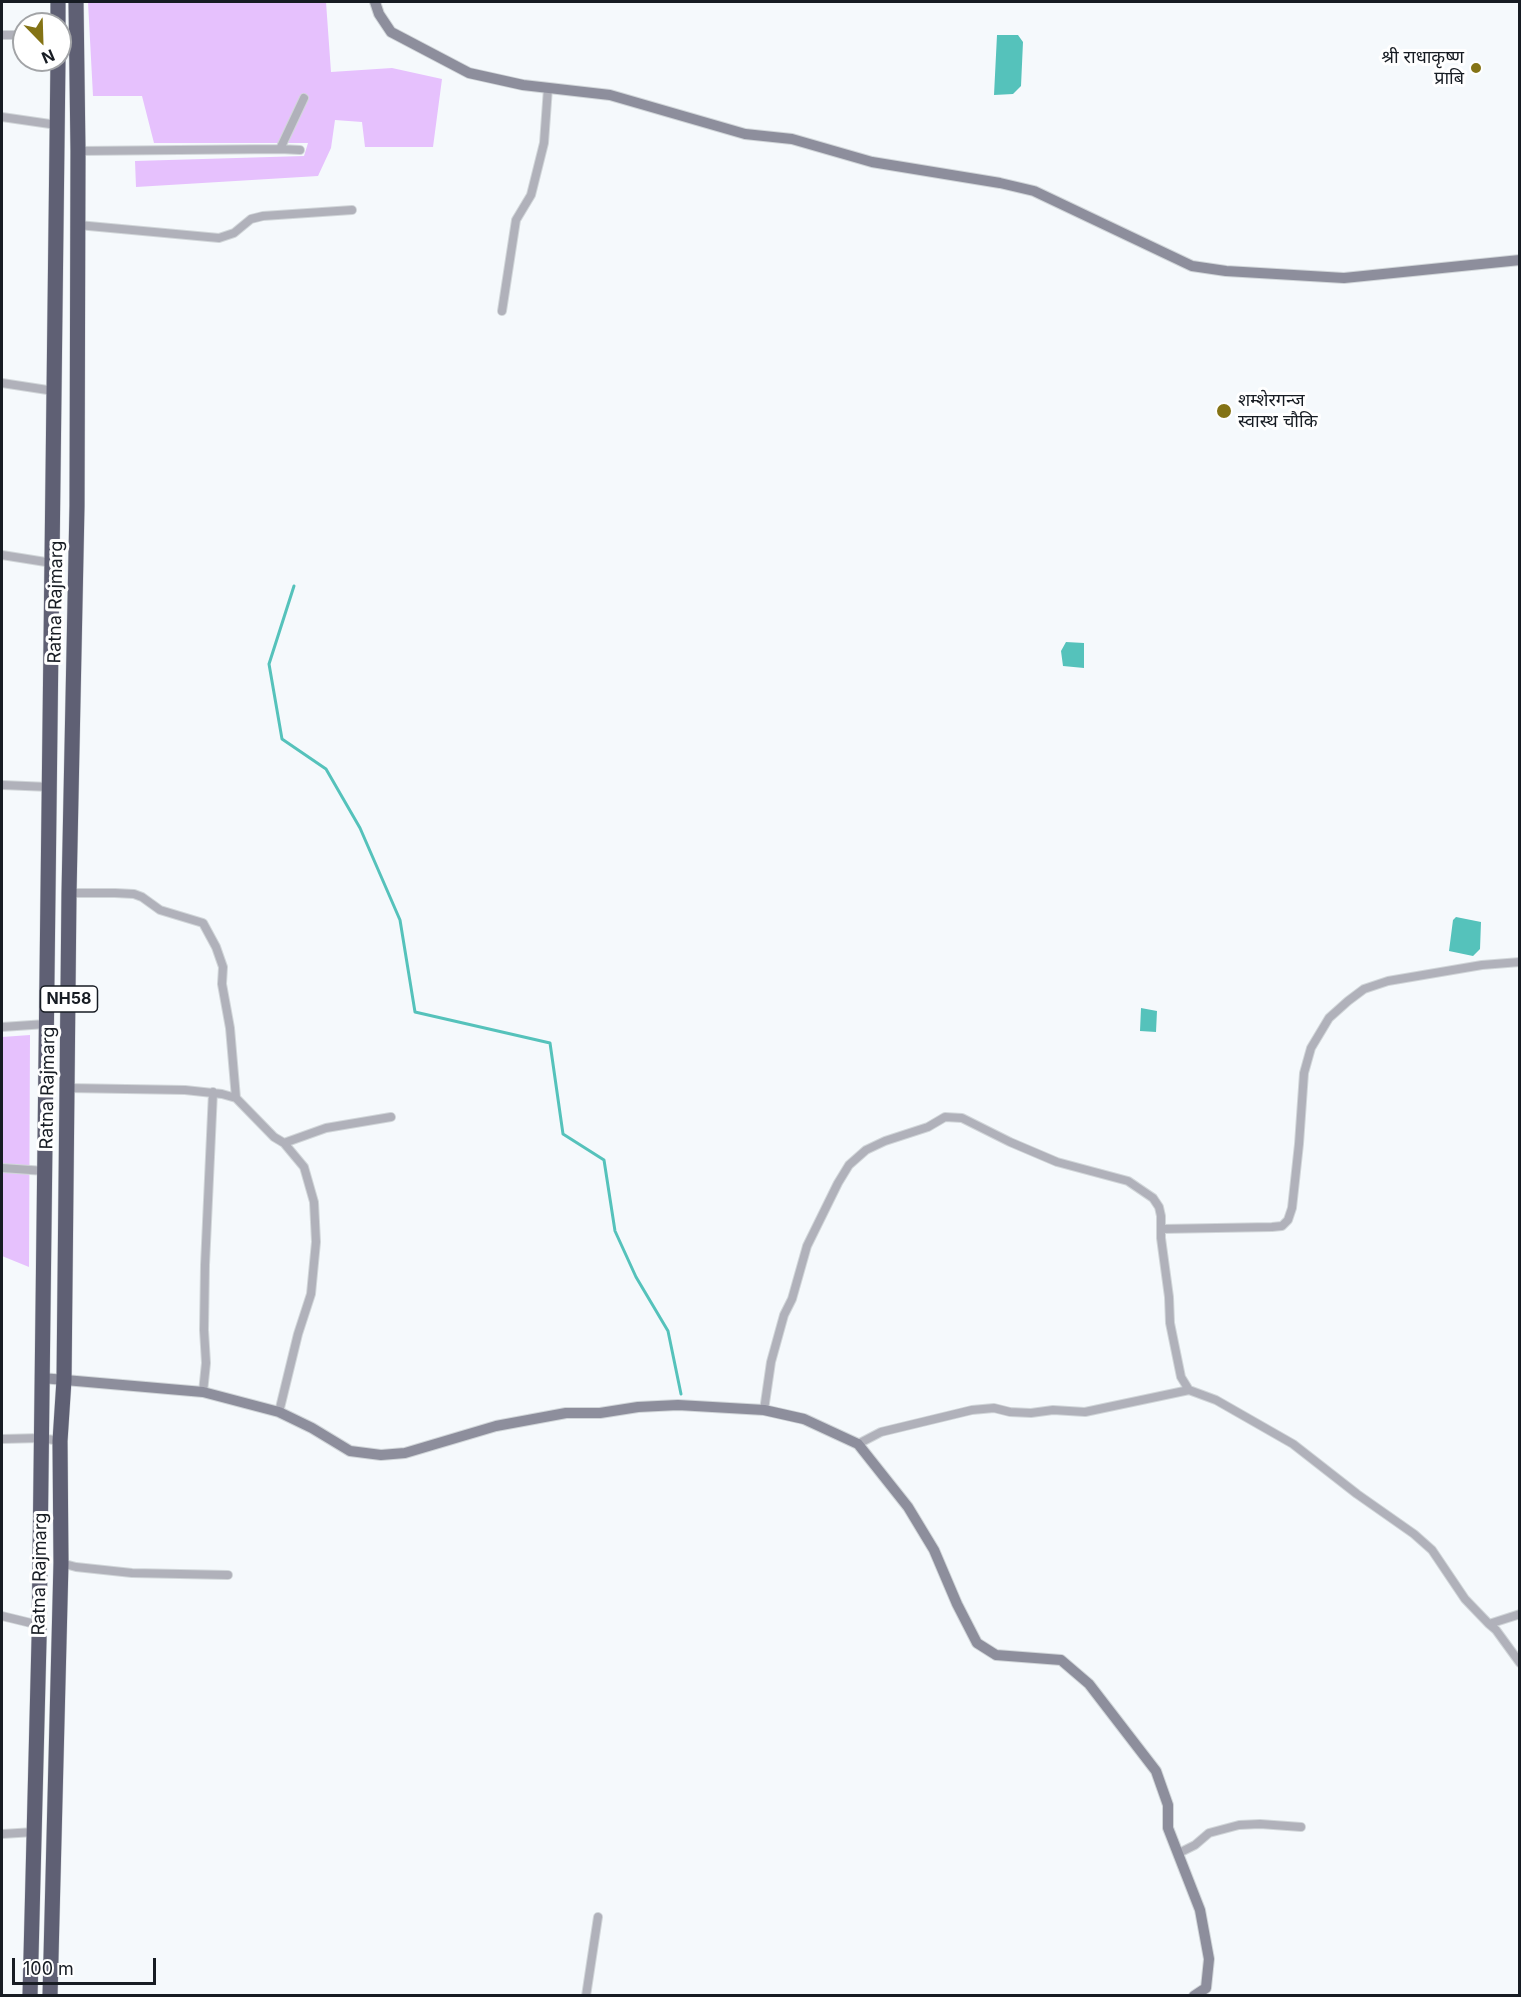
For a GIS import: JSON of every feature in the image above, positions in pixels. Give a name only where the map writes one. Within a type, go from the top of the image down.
[{"type":"highway","name":"Ratna Rajmarg","points":[[50,1995],[61,1563],[60,1440],[64,1380],[66,1088],[77,518],[76,2]]},
{"type":"highway","name":"Ratna Rajmarg","points":[[30,1995],[39,1625],[58,72]]},
{"type":"street","points":[[375,2],[379,14],[391,32],[469,73],[523,85],[610,95],[745,134],[792,139],[872,162],[1035,191],[1192,266],[1226,272],[1344,278],[1520,260]]},
{"type":"street","points":[[502,311],[516,220],[531,195],[544,143],[548,88]]},
{"type":"street","points":[[280,148],[304,98]]},
{"type":"street","points":[[2,117],[57,125]]},
{"type":"street","points":[[78,151],[280,148],[300,150]]},
{"type":"street","points":[[78,225],[219,238],[234,233],[251,219],[263,216],[352,210]]},
{"type":"street","points":[[2,383],[54,391]]},
{"type":"street","points":[[2,555],[52,563]]},
{"type":"street","points":[[2,785],[49,786]]},
{"type":"street","points":[[69,893],[134,894],[160,910],[203,923],[216,947],[223,967],[222,984],[230,1028],[236,1098]]},
{"type":"street","points":[[1161,1230],[1272,1227],[1282,1226],[1288,1220],[1292,1208],[1299,1144],[1304,1073],[1311,1048],[1329,1018],[1364,989],[1388,981],[1482,965],[1520,962]]},
{"type":"street","points":[[2,1027],[46,1024]]},
{"type":"street","points":[[66,1088],[185,1090],[213,1092],[236,1098],[274,1137],[284,1143],[304,1167],[314,1202],[316,1242],[311,1294],[298,1334],[279,1412]]},
{"type":"street","points":[[203,1392],[206,1364],[205,1265],[213,1092]]},
{"type":"street","points":[[284,1143],[327,1128],[391,1117]]},
{"type":"street","points":[[764,1410],[771,1362],[807,1246],[849,1165],[866,1150],[945,1118],[962,1118],[1057,1162],[1128,1181],[1154,1198],[1159,1207],[1170,1323],[1182,1377],[1189,1390]]},
{"type":"street","points":[[2,1167],[45,1171]]},
{"type":"street","points":[[42,1378],[203,1392],[279,1412],[350,1450],[381,1455],[405,1453],[496,1426],[566,1413],[600,1413],[638,1407],[678,1406],[764,1410],[804,1419],[858,1444],[913,1515],[934,1550],[977,1643],[996,1655],[1061,1660],[1089,1684],[1156,1771],[1168,1805],[1168,1828],[1200,1910],[1209,1959],[1206,1988],[1194,1995]]},
{"type":"street","points":[[858,1444],[881,1432],[972,1410],[994,1408],[1010,1412],[1031,1413],[1053,1410],[1085,1412],[1189,1390],[1216,1400],[1293,1444],[1357,1494],[1414,1534],[1432,1550],[1465,1599],[1496,1630],[1520,1663]]},
{"type":"street","points":[[2,1439],[60,1440]]},
{"type":"street","points":[[61,1563],[132,1574],[228,1575]]},
{"type":"street","points":[[1489,1624],[1520,1614]]},
{"type":"street","points":[[2,1616],[39,1625]]},
{"type":"street","points":[[1179,1853],[1195,1845],[1209,1833],[1239,1825],[1301,1827]]},
{"type":"street","points":[[2,1834],[34,1832]]},
{"type":"street","points":[[586,1995],[598,1917]]},
{"type":"shaded area","points":[[88,2],[326,2],[331,72],[392,68],[442,79],[433,147],[365,147],[362,122],[335,120],[331,148],[318,176],[136,187],[135,161],[304,156],[308,143],[154,143],[142,96],[93,96]]},
{"type":"shaded area","points":[[30,1035],[29,1267],[2,1256],[2,1037]]},
{"type":"water","points":[[997,35],[1018,35],[1023,42],[1021,86],[1013,94],[994,95]]},
{"type":"water","points":[[1066,642],[1084,643],[1084,668],[1063,666],[1061,651]]},
{"type":"water","points":[[1456,917],[1481,922],[1480,949],[1473,956],[1449,951],[1453,920]]},
{"type":"water","points":[[1141,1008],[1157,1011],[1156,1032],[1140,1031]]},
{"type":"waterway","points":[[294,586],[269,664],[282,739],[326,769],[360,828],[400,920],[415,1012],[550,1043],[563,1134],[604,1160],[615,1231],[636,1277],[668,1331],[681,1394]]},
{"type":"place","name":"श्री राधाकृष्ण प्राबि","points":[[1476,68]]},
{"type":"place","name":"शम्शेरगन्ज स्वास्थ चौकि","points":[[1224,411]]}]
